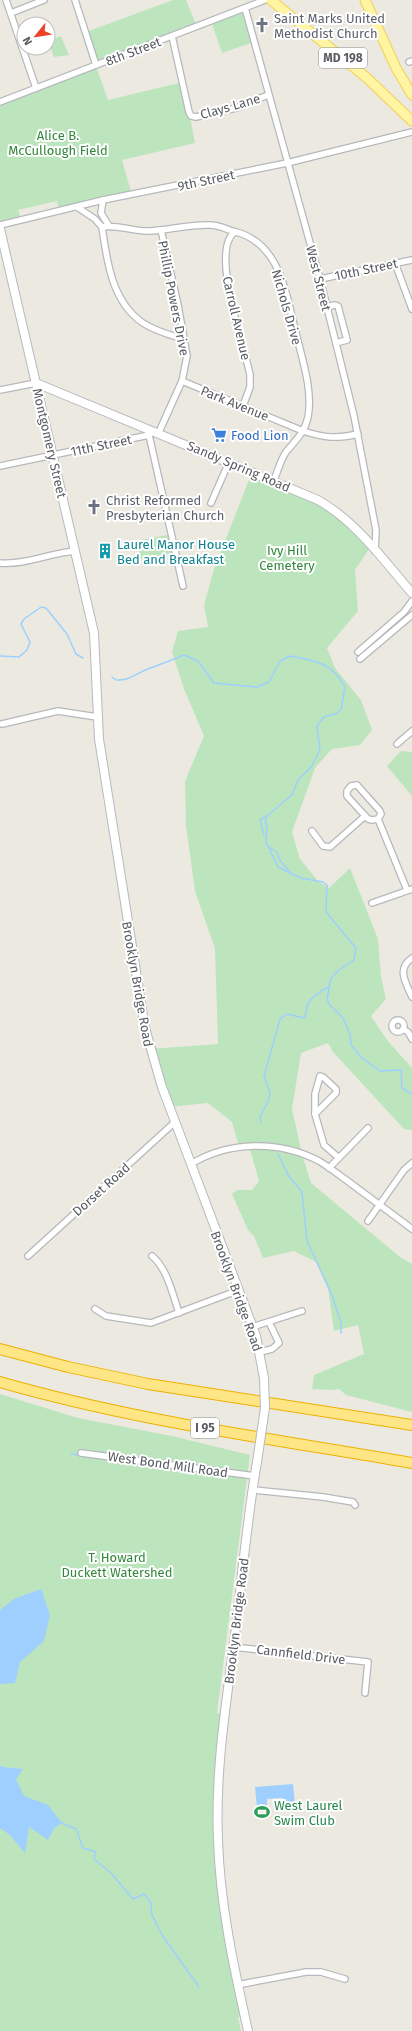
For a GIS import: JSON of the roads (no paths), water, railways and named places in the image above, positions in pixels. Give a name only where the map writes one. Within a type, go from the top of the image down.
[{"type":"highway","points":[[0,1349],[68,1367],[148,1384],[412,1425]]},
{"type":"highway","name":"I 95","points":[[0,1382],[60,1399],[140,1417],[412,1464]]},
{"type":"main road","name":"MD 198","points":[[271,0],[353,67],[412,121]]},
{"type":"main road","name":"MD 198","points":[[365,0],[396,68],[412,95]]},
{"type":"street","points":[[6,0],[36,88]]},
{"type":"street","points":[[11,13],[44,0]]},
{"type":"street","points":[[75,0],[96,65]]},
{"type":"street","name":"8th Street","points":[[0,102],[265,0]]},
{"type":"street","name":"West Street","points":[[245,8],[320,279],[358,434],[376,530],[375,551]]},
{"type":"street","name":"Clays Lane","points":[[172,36],[191,116],[196,117],[229,110],[268,95]]},
{"type":"street","name":"9th Street","points":[[0,225],[103,200],[287,163],[412,132]]},
{"type":"street","points":[[103,200],[101,214],[108,226]]},
{"type":"street","points":[[77,207],[95,219],[102,227],[116,290],[124,306],[144,324],[183,339]]},
{"type":"street","name":"Nichols Drive","points":[[102,227],[108,226],[141,231],[212,225],[247,235],[262,247],[274,262],[283,282],[308,390],[308,418],[303,431],[282,459],[274,480]]},
{"type":"street","name":"Montgomery Street","points":[[0,229],[94,633],[96,657]]},
{"type":"street","name":"Phillip Powers Drive","points":[[153,432],[182,381],[188,356],[183,339],[180,316],[161,230]]},
{"type":"street","name":"Carroll Avenue","points":[[235,232],[229,238],[227,243],[225,264],[228,284],[250,375],[250,387],[243,406]]},
{"type":"street","name":"10th Street","points":[[320,279],[412,260]]},
{"type":"street","points":[[395,263],[412,309]]},
{"type":"street","points":[[326,306],[338,306],[347,337],[346,341],[336,343]]},
{"type":"street","name":"Park Avenue","points":[[182,381],[303,431],[331,438],[358,434]]},
{"type":"street","points":[[0,390],[36,382]]},
{"type":"street","name":"Sandy Spring Road","points":[[36,382],[153,432],[274,480],[334,509],[359,531],[412,593]]},
{"type":"street","points":[[153,432],[183,586]]},
{"type":"street","name":"11th Street","points":[[0,466],[153,432]]},
{"type":"street","points":[[211,503],[229,462]]},
{"type":"street","points":[[0,563],[22,562],[59,553],[75,551]]},
{"type":"street","points":[[358,652],[404,612],[412,601]]},
{"type":"street","points":[[360,659],[412,615]]},
{"type":"street","name":"Brooklyn Bridge Road","points":[[96,657],[97,717],[105,784],[144,1028],[154,1064],[252,1327],[260,1352],[264,1378],[264,1408],[222,1733],[217,1820],[219,1866],[224,1914],[237,1985],[248,2031]]},
{"type":"street","points":[[2,724],[58,711],[97,717]]},
{"type":"street","points":[[397,744],[412,731]]},
{"type":"street","points":[[355,784],[380,811],[381,814],[378,819],[372,820],[365,816],[346,794],[348,789],[355,784]]},
{"type":"street","points":[[312,832],[323,846],[330,847],[365,816]]},
{"type":"street","points":[[372,903],[410,890],[378,819]]},
{"type":"street","points":[[412,958],[404,964],[402,968],[404,978],[412,997]]},
{"type":"street","points":[[403,1029],[408,1032],[412,1039]]},
{"type":"street","points":[[315,1114],[336,1093],[336,1088],[320,1076],[315,1094],[315,1114],[322,1142],[326,1149],[339,1158]]},
{"type":"street","name":"Dorset Road","points":[[28,1256],[175,1122]]},
{"type":"street","points":[[329,1168],[368,1128]]},
{"type":"street","points":[[191,1164],[218,1151],[249,1146],[280,1149],[302,1154],[329,1168],[412,1229]]},
{"type":"street","points":[[368,1221],[404,1170],[412,1163]]},
{"type":"street","points":[[152,1256],[161,1267],[179,1313]]},
{"type":"street","points":[[94,1309],[106,1316],[145,1323],[157,1322],[239,1290]]},
{"type":"street","points":[[252,1327],[302,1311]]},
{"type":"street","points":[[260,1352],[272,1349],[279,1343],[270,1322]]},
{"type":"street","name":"West Bond Mill Road","points":[[81,1453],[255,1476]]},
{"type":"street","points":[[253,1490],[323,1497],[353,1502],[355,1505]]},
{"type":"street","name":"Cannfield Drive","points":[[233,1646],[368,1662],[365,1693]]},
{"type":"street","points":[[237,1985],[306,1972],[321,1972],[345,1979]]},
{"type":"water","points":[[41,1589],[50,1615],[44,1641],[20,1662],[15,1683],[0,1684],[0,1610],[14,1599]]},
{"type":"water","points":[[0,1765],[2,1767],[23,1769],[16,1779],[24,1796],[48,1805],[62,1823],[54,1828],[48,1840],[29,1827],[25,1853],[10,1835],[0,1828]]},
{"type":"water","points":[[293,1784],[295,1805],[284,1805],[283,1798],[267,1799],[267,1806],[257,1808],[255,1787]]},
{"type":"waterway","points":[[0,656],[19,657],[27,650],[30,642],[21,624],[24,619],[41,607],[46,608],[67,634],[76,654],[83,658]]},
{"type":"waterway","points":[[112,677],[116,680],[125,679],[184,655],[198,661],[214,683],[257,687],[269,682],[280,661],[290,656],[308,659],[322,664],[334,672],[340,679],[345,687],[341,710],[335,714],[324,717],[319,723],[317,727],[320,749],[312,766],[298,780],[292,795],[267,816],[265,822],[267,826],[266,842],[278,867],[301,878],[323,882],[327,885],[326,912],[356,948],[354,960],[339,970],[331,978],[327,999],[329,1004],[343,1018],[350,1034],[351,1045],[362,1058],[380,1071],[401,1070],[402,1088],[412,1094]]},
{"type":"waterway","points":[[264,835],[260,820],[266,816]]},
{"type":"waterway","points":[[269,847],[278,853],[279,859],[289,871]]},
{"type":"waterway","points":[[261,1122],[260,1117],[269,1099],[270,1093],[264,1076],[280,1019],[287,1014],[304,1018],[307,1006],[313,997],[329,987]]},
{"type":"waterway","points":[[278,1154],[288,1175],[302,1192],[307,1241],[332,1295],[341,1323],[341,1333]]},
{"type":"waterway","points":[[71,1454],[80,1455]]},
{"type":"waterway","points":[[97,1458],[149,1465]]},
{"type":"waterway","points":[[62,1823],[76,1829],[83,1848],[96,1852],[94,1859],[110,1872],[133,1899],[144,1894],[151,1903],[152,1915],[162,1935],[199,1987]]},
{"type":"place","name":"Saint Marks United Methodist Church","points":[[262,25]]},
{"type":"place","name":"Food Lion","points":[[219,435]]},
{"type":"place","name":"Christ Reformed Presbyterian Church","points":[[94,507]]},
{"type":"place","name":"Laurel Manor House Bed and Breakfast","points":[[105,551]]},
{"type":"place","name":"West Laurel Swim Club","points":[[262,1812]]},
{"type":"park label","name":"Alice B. McCullough Field","points":[[58,142]]},
{"type":"park label","name":"Ivy Hill Cemetery","points":[[287,558]]},
{"type":"park label","name":"T. Howard Duckett Watershed","points":[[117,1564]]}]
